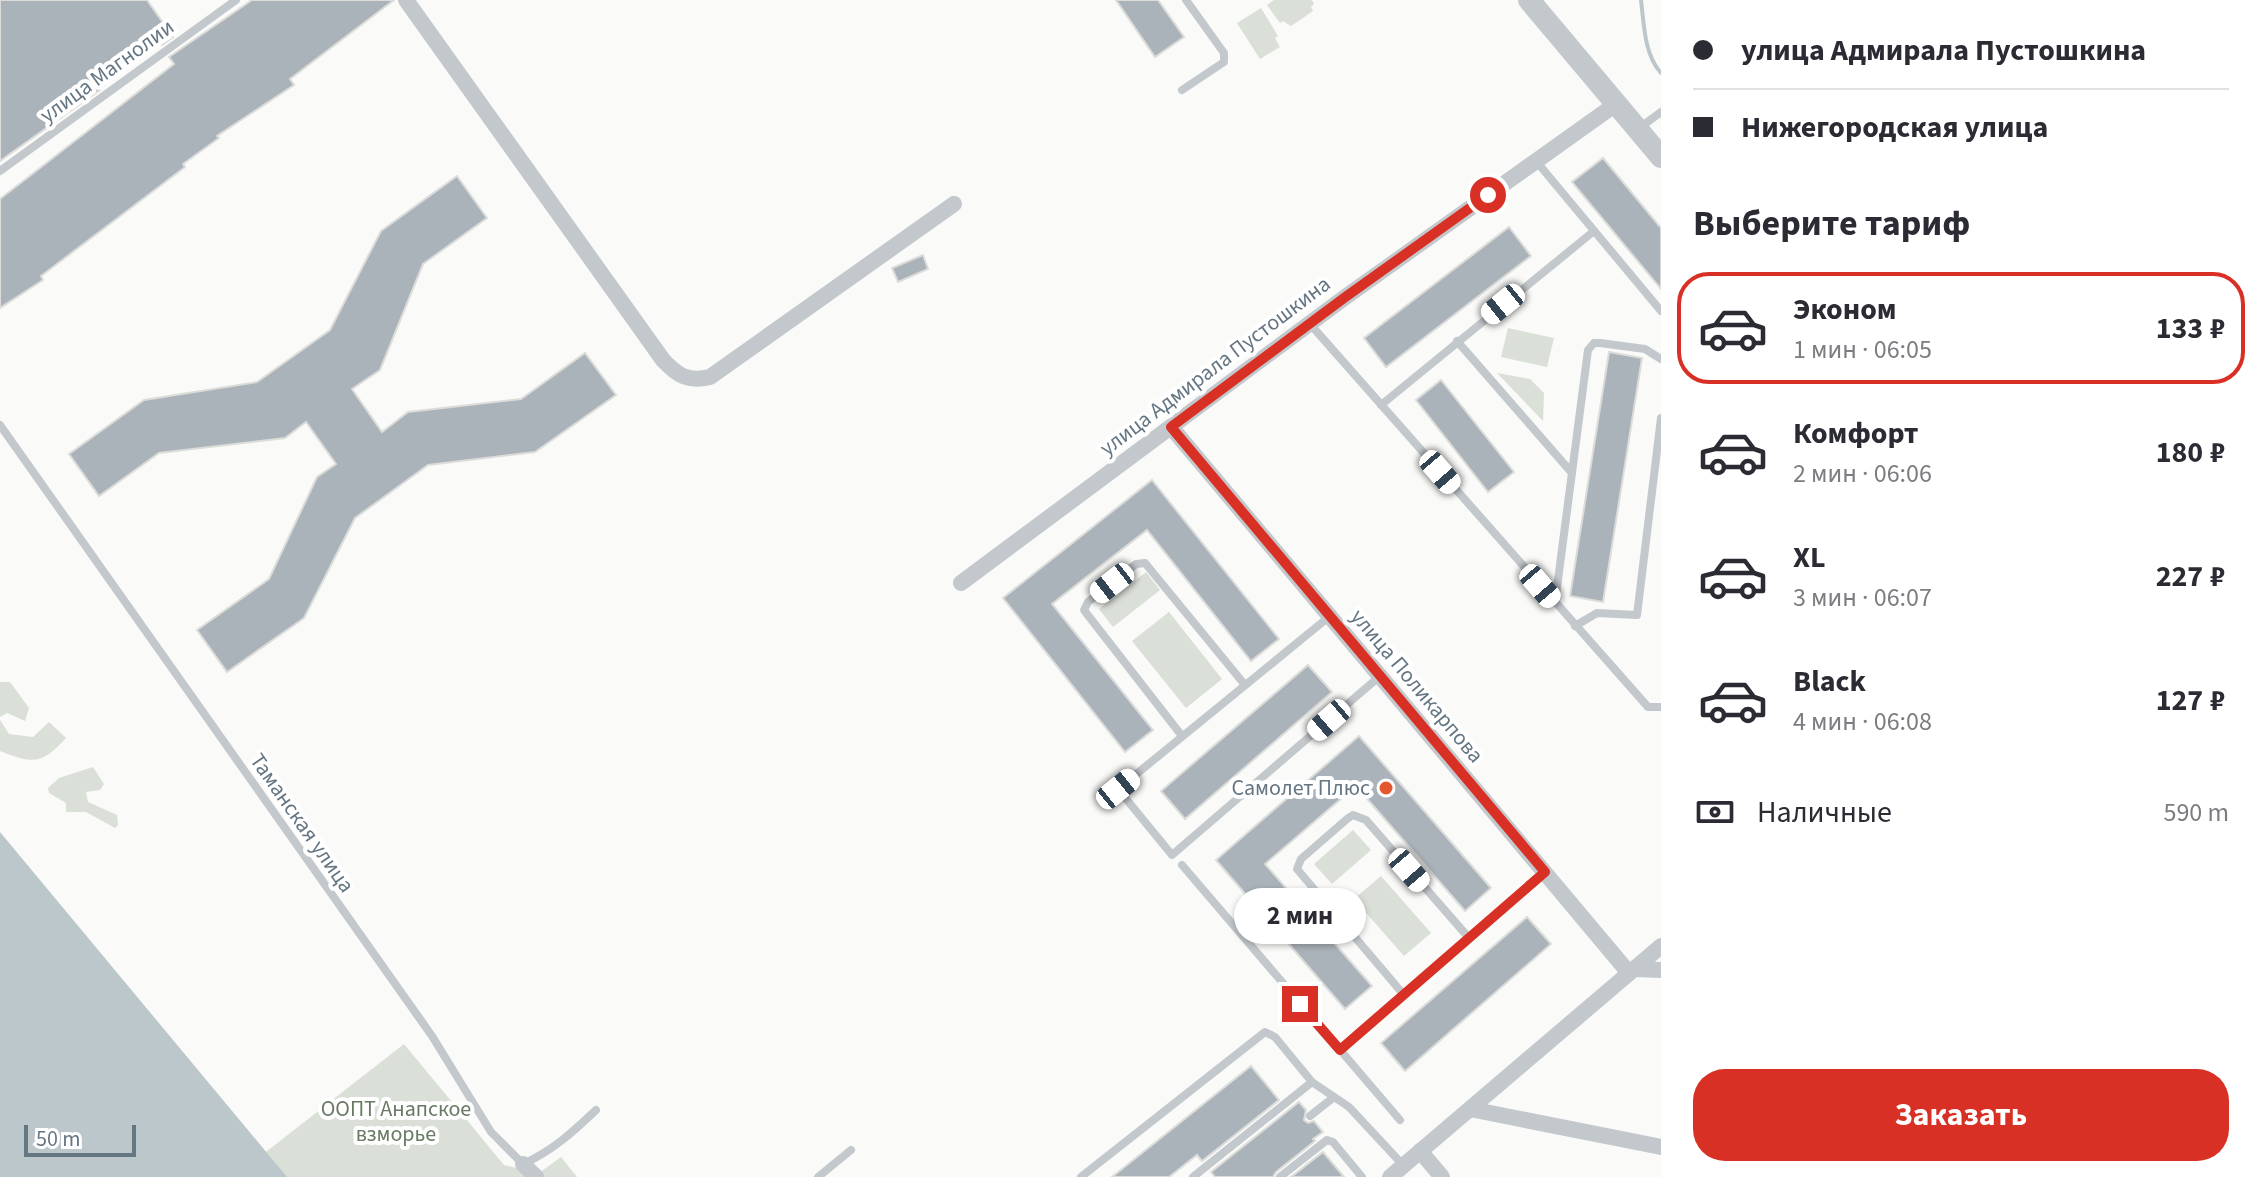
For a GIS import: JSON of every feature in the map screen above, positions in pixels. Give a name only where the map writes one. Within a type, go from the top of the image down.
[{"type":"street","points":[[406,0],[663,360],[682,377],[696,380],[710,377],[954,204]]},
{"type":"street","points":[[1529,0],[1661,157]]},
{"type":"street","name":"улица Адмирала Пустошкина","points":[[961,583],[1310,324],[1616,104]]},
{"type":"street","name":"улица Поликарпова","points":[[1171,427],[1632,971]]},
{"type":"street","points":[[1396,1172],[1661,946]]},
{"type":"street","points":[[1632,971],[1661,970]]},
{"type":"street","points":[[1470,1109],[1661,1147]]},
{"type":"street","points":[[1420,1151],[1442,1177]]},
{"type":"street","points":[[523,1164],[536,1177]]},
{"type":"lane","name":"улица Магнолии","points":[[0,171],[236,0]]},
{"type":"lane","points":[[1182,90],[1224,62],[1224,53],[1186,0]]},
{"type":"lane","points":[[1637,129],[1661,112]]},
{"type":"lane","points":[[1536,161],[1661,311]]},
{"type":"lane","points":[[1381,405],[1594,231]]},
{"type":"lane","points":[[1310,324],[1648,707],[1661,707]]},
{"type":"lane","points":[[1457,341],[1572,473]]},
{"type":"lane","points":[[1555,603],[1590,346],[1600,343],[1639,347],[1661,359]]},
{"type":"lane","points":[[1575,626],[1597,613],[1637,615],[1661,418]]},
{"type":"lane","name":"Таманская улица","points":[[0,425],[432,1036],[491,1132],[523,1164]]},
{"type":"lane","points":[[1182,736],[1084,610],[1088,602],[1136,564],[1145,563],[1245,685]]},
{"type":"lane","points":[[1330,616],[1118,789],[1172,855],[1380,676]]},
{"type":"lane","points":[[1404,995],[1297,869],[1301,859],[1335,829],[1353,815],[1361,816],[1469,938]]},
{"type":"lane","points":[[1182,865],[1400,1120]]},
{"type":"lane","points":[[1340,1050],[1545,872]]},
{"type":"lane","points":[[1081,1177],[1265,1032],[1275,1037],[1312,1082],[1349,1107],[1396,1172]]},
{"type":"lane","points":[[1193,1177],[1312,1082]]},
{"type":"lane","points":[[1310,1116],[1334,1097]]},
{"type":"lane","points":[[523,1164],[547,1153],[596,1110]]},
{"type":"lane","points":[[1280,1177],[1327,1140],[1333,1142],[1362,1177]]},
{"type":"lane","points":[[818,1177],[851,1150]]},
{"type":"green space","points":[[1274,0],[1312,0],[1313,11],[1291,26],[1283,21],[1280,23],[1267,5]]},
{"type":"green space","points":[[1261,8],[1278,36],[1275,38],[1280,47],[1260,59],[1237,23]]},
{"type":"green space","points":[[1508,328],[1554,338],[1547,367],[1501,357]]},
{"type":"green space","points":[[1497,373],[1530,379],[1544,393],[1543,421]]},
{"type":"green space","points":[[1146,572],[1160,590],[1113,627],[1099,609]]},
{"type":"green space","points":[[1169,612],[1222,679],[1186,708],[1132,641]]},
{"type":"green space","points":[[0,682],[10,682],[29,708],[25,721],[7,713],[0,717]]},
{"type":"green space","points":[[0,720],[9,734],[33,737],[49,722],[66,738],[43,757],[36,760],[21,758],[0,751]]},
{"type":"green space","points":[[93,767],[104,784],[100,790],[86,792],[88,802],[117,815],[118,825],[115,828],[86,812],[66,812],[66,803],[49,793],[48,788],[59,778]]},
{"type":"green space","points":[[1353,830],[1371,850],[1332,884],[1314,864]]},
{"type":"green space","points":[[1381,876],[1431,933],[1404,956],[1354,899]]},
{"type":"green space","name":"ООПТ Анапское взморье","points":[[404,1044],[504,1165],[539,1173],[561,1157],[577,1177],[265,1177],[253,1162]]},
{"type":"shaded area","points":[[0,832],[287,1177],[0,1177]]},
{"type":"building","points":[[0,0],[147,0],[173,37],[134,60],[100,90],[0,161]]},
{"type":"building","points":[[252,0],[394,0],[290,79],[294,85],[217,136],[219,138],[183,164],[185,167],[41,276],[43,280],[0,308],[0,199],[174,64],[169,57]]},
{"type":"building","points":[[1116,0],[1158,0],[1184,37],[1155,57]]},
{"type":"building","points":[[1603,158],[1661,228],[1661,289],[1572,182]]},
{"type":"building","points":[[457,176],[487,218],[423,264],[380,370],[352,389],[382,432],[408,412],[521,399],[585,353],[616,395],[535,452],[428,465],[355,518],[304,618],[227,672],[197,630],[269,579],[317,477],[336,464],[306,422],[285,438],[159,453],[99,496],[69,454],[144,400],[257,382],[330,330],[381,231]]},
{"type":"building","points":[[1509,227],[1531,256],[1386,367],[1364,338]]},
{"type":"building","points":[[923,255],[928,269],[898,282],[892,268]]},
{"type":"building","points":[[1609,352],[1642,358],[1603,602],[1570,596]]},
{"type":"building","points":[[1441,380],[1514,472],[1488,492],[1416,400]]},
{"type":"building","points":[[1152,480],[1279,639],[1251,661],[1147,530],[1052,604],[1153,730],[1125,752],[1003,598]]},
{"type":"building","points":[[1308,665],[1332,692],[1185,819],[1161,791]]},
{"type":"building","points":[[1359,736],[1491,888],[1465,911],[1356,786],[1265,864],[1372,986],[1345,1009],[1216,860]]},
{"type":"building","points":[[1527,917],[1551,944],[1405,1071],[1381,1043]]},
{"type":"building","points":[[1251,1066],[1279,1100],[1202,1161],[1197,1155],[1169,1177],[1112,1177]]},
{"type":"building","points":[[1299,1102],[1306,1110],[1304,1120],[1308,1123],[1314,1121],[1323,1132],[1313,1139],[1315,1141],[1273,1177],[1215,1177],[1211,1172]]},
{"type":"building","points":[[1323,1152],[1344,1177],[1291,1177]]},
{"type":"waterway","points":[[1641,0],[1648,48],[1661,73]]},
{"type":"place","name":"Самолет Плюс","points":[[1386,788]]},
{"type":"route","points":[[1300,1004],[1340,1050],[1545,872],[1171,427],[1488,195]]}]
